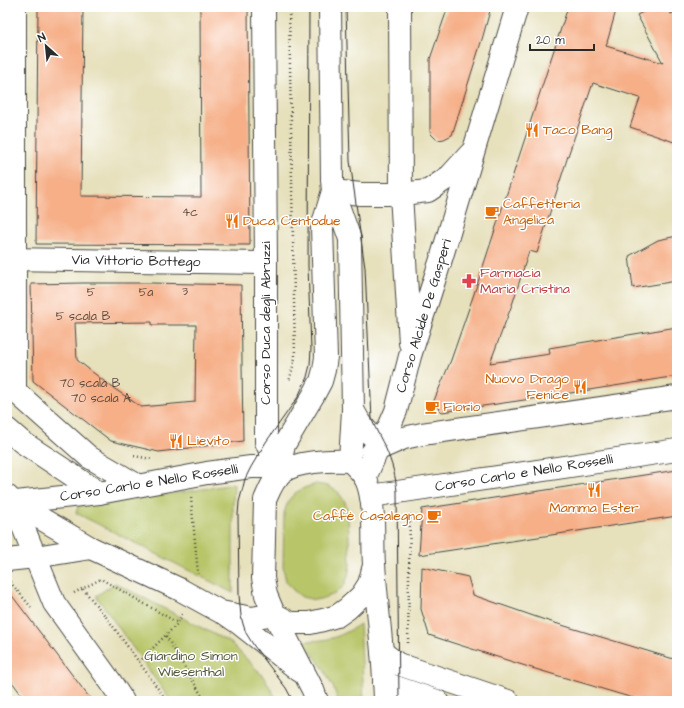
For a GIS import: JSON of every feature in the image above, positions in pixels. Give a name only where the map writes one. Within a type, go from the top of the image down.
[{"type":"street","points":[[15,7],[11,259],[11,388],[89,457],[137,485]]},
{"type":"street","name":"Corso Duca degli Abruzzi","points":[[264,7],[266,442],[280,463]]},
{"type":"street","points":[[330,7],[332,180],[333,191],[350,239],[353,410],[350,461],[359,470],[368,487],[385,692],[437,701]]},
{"type":"street","points":[[400,7],[401,194],[410,356]]},
{"type":"street","name":"Corso Alcide De Gasperi","points":[[368,487],[379,446],[396,411],[410,356],[442,256],[517,7]]},
{"type":"street","name":"Corso Alcide De Gasperi","points":[[333,191],[361,194],[401,194],[428,191],[450,176],[473,151]]},
{"type":"street","points":[[317,701],[266,595],[263,578],[265,500],[280,463],[321,381],[324,370],[326,358],[322,227],[333,191]]},
{"type":"street","name":"Via Vittorio Bottego","points":[[11,259],[266,264]]},
{"type":"street","points":[[350,461],[379,446],[422,434],[677,397]]},
{"type":"street","points":[[353,410],[360,423],[374,437],[379,446]]},
{"type":"street","points":[[7,429],[22,442],[98,493]]},
{"type":"street","name":"Corso Carlo e Nello Rosselli","points":[[368,487],[677,450]]},
{"type":"street","name":"Corso Carlo e Nello Rosselli","points":[[9,500],[98,493],[195,474],[280,463],[332,460],[350,461]]},
{"type":"street","points":[[9,500],[91,548],[179,589],[221,612],[240,624],[305,675]]},
{"type":"street","points":[[9,500],[54,603],[123,701]]},
{"type":"street","points":[[7,560],[91,548]]},
{"type":"street","points":[[221,612],[252,618],[274,614],[291,623],[310,623],[337,616],[362,595],[369,584],[374,564]]},
{"type":"street","points":[[382,652],[398,664],[508,701]]},
{"type":"path","points":[[288,385],[295,358],[289,7]]},
{"type":"path","points":[[127,455],[154,460]]},
{"type":"path","points":[[190,491],[198,575]]},
{"type":"path","points":[[408,646],[410,508]]},
{"type":"path","points":[[7,577],[32,609]]},
{"type":"path","points":[[139,662],[178,624],[101,579],[83,589],[107,618],[167,701]]},
{"type":"path","points":[[166,636],[205,701]]},
{"type":"green space","points":[[234,484],[233,593],[76,513],[78,506]]},
{"type":"green space","points":[[316,484],[328,486],[338,492],[345,502],[348,513],[350,565],[344,586],[335,594],[315,600],[302,597],[293,590],[286,581],[283,567],[284,513],[288,501],[295,493]]},
{"type":"green space","name":"Giardino Simon Wiesenthal","points":[[115,583],[231,643],[263,676],[278,701],[171,701],[96,596]]},
{"type":"green space","points":[[360,624],[364,701],[338,701],[334,689],[323,668],[303,641],[333,638],[346,633]]},
{"type":"building","points":[[38,7],[83,7],[81,196],[201,197],[200,7],[248,7],[250,245],[36,244]]},
{"type":"building","points":[[448,7],[491,7],[452,135],[438,140],[431,134],[430,130],[430,59]]},
{"type":"building","points":[[568,7],[617,7],[606,46],[663,63],[637,15],[653,7],[667,7],[671,14],[677,12],[677,143],[630,127],[640,98],[593,83],[537,253],[529,251],[513,302],[490,363],[550,354],[549,348],[677,327],[677,376],[442,412],[433,403],[451,360],[476,288]]},
{"type":"building","points":[[677,236],[677,281],[633,288],[629,256],[658,240]]},
{"type":"building","points":[[151,283],[241,285],[243,441],[159,452],[111,441],[33,381],[31,284]],"holes":[[[152,322],[152,325],[196,325],[195,402],[141,407],[109,385],[77,360],[75,323]]]},
{"type":"building","points":[[677,470],[677,516],[419,555],[422,509]]},
{"type":"building","points":[[422,567],[468,577],[473,595],[545,620],[677,660],[677,701],[643,701],[429,635],[421,609]]},
{"type":"building","points":[[7,589],[92,701],[26,701],[7,675]]},
{"type":"tram line","points":[[293,701],[286,688],[254,646],[246,633],[243,624],[239,595],[238,515],[239,502],[245,479],[266,442],[298,397],[307,377],[310,365],[311,349],[308,266],[309,7]]},
{"type":"tram line","points":[[346,7],[350,161],[365,268],[372,420],[390,460],[395,475],[397,492],[399,701]]},
{"type":"place","name":"Taco Bang","points":[[532,130]]},
{"type":"place","name":"Caffetteria Angelica","points":[[492,212]]},
{"type":"place","name":"Duca Centodue","points":[[232,221]]},
{"type":"place","name":"Farmacia Maria Cristina","points":[[469,281]]},
{"type":"place","name":"Nuovo Drago Fenice","points":[[580,387]]},
{"type":"place","name":"Fiorio","points":[[432,407]]},
{"type":"place","name":"Lievito","points":[[176,441]]},
{"type":"place","name":"Mamma Ester","points":[[594,490]]},
{"type":"place","name":"Caffè Casalegno","points":[[434,516]]}]
